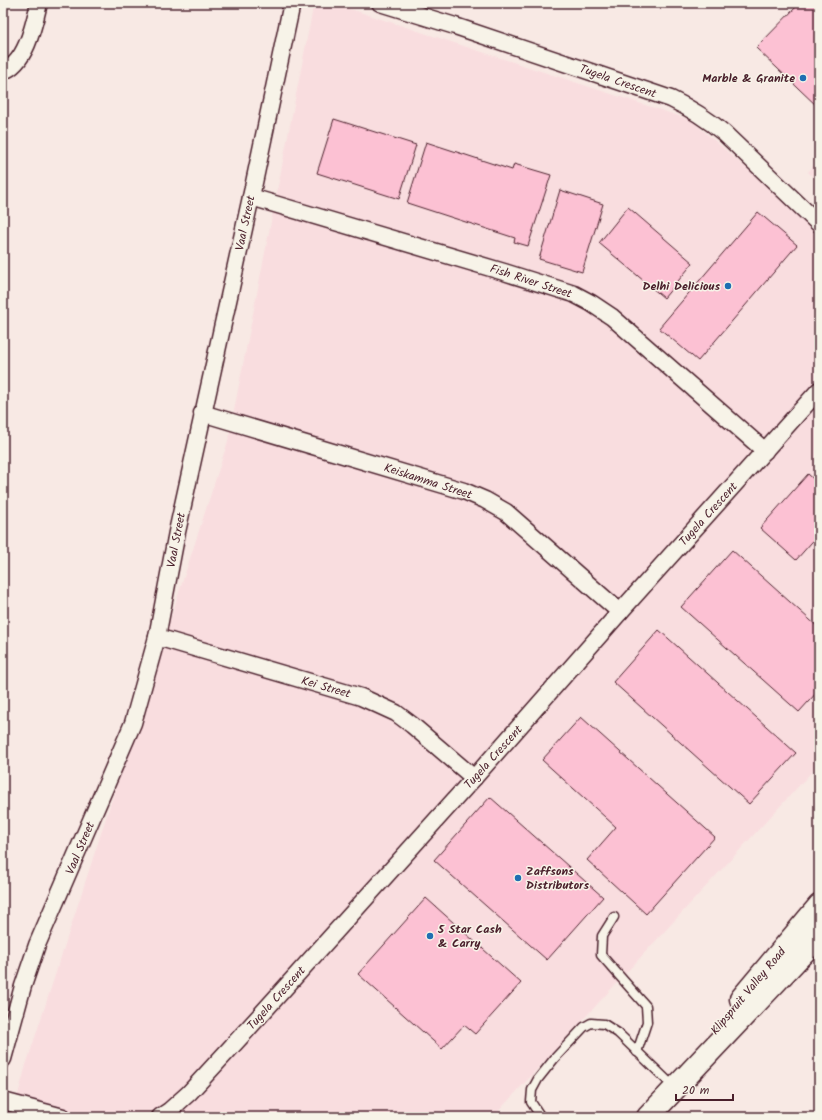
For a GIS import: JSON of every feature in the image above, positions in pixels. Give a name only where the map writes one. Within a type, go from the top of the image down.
[{"type":"main road","name":"Klipspruit Valley Road","points":[[679,1085],[699,1050],[819,906]]},
{"type":"main road","name":"Klipspruit Valley Road","points":[[648,1117],[819,936]]},
{"type":"street","points":[[3,71],[9,69],[23,54],[35,20],[39,3]]},
{"type":"street","name":"Vaal Street","points":[[3,1059],[23,986],[37,945],[133,723],[157,637],[202,413],[251,197],[292,3]]},
{"type":"street","name":"Tugela Crescent","points":[[380,3],[664,97],[694,110],[713,123],[724,133],[819,224]]},
{"type":"street","name":"Fish River Street","points":[[251,197],[504,272],[574,294],[591,302],[612,317],[765,451]]},
{"type":"street","name":"Tugela Crescent","points":[[160,1117],[189,1093],[246,1032],[819,390]]},
{"type":"street","name":"Keiskamma Street","points":[[202,413],[464,491],[485,500],[506,512],[620,612]]},
{"type":"street","name":"Kei Street","points":[[157,637],[361,697],[378,704],[396,713],[412,725],[474,778]]},
{"type":"street","points":[[3,1101],[62,1117]]},
{"type":"lane","points":[[614,917],[602,936],[601,955],[646,1006],[647,1022],[637,1052]]},
{"type":"lane","points":[[541,1117],[530,1102],[532,1090],[538,1079],[554,1059],[584,1027],[591,1023],[604,1024],[618,1032],[637,1052],[679,1085]]},
{"type":"shaded area","points":[[314,3],[332,3],[691,120],[758,178],[819,237],[819,764],[493,1117],[12,1117],[26,1065],[228,441]]},
{"type":"shaded area","points":[[819,160],[819,183],[808,172]]},
{"type":"building","name":"Marble & Granite","points":[[800,3],[819,3],[819,108],[756,48]]},
{"type":"building","points":[[334,119],[416,145],[399,199],[317,173]]},
{"type":"building","points":[[426,142],[512,170],[514,164],[551,175],[528,246],[514,242],[515,238],[407,203]]},
{"type":"building","points":[[560,190],[603,204],[582,272],[539,259]]},
{"type":"building","points":[[628,207],[693,263],[664,298],[599,243]]},
{"type":"building","name":"Delhi Delicious","points":[[758,212],[797,245],[698,361],[659,328]]},
{"type":"building","points":[[808,474],[819,484],[819,534],[796,560],[760,528]]},
{"type":"building","points":[[732,550],[819,628],[819,690],[799,712],[681,607]]},
{"type":"building","points":[[659,630],[796,753],[749,804],[613,682]]},
{"type":"building","points":[[581,717],[715,837],[646,914],[587,860],[616,827],[542,760]]},
{"type":"building","name":"Zaffsons Distributors","points":[[490,797],[603,897],[547,960],[434,860]]},
{"type":"building","name":"5 Star Cash & Carry","points":[[426,898],[521,983],[475,1034],[464,1025],[442,1049],[358,974]]},
{"type":"place","name":"Marble & Granite","points":[[803,78]]},
{"type":"place","name":"Delhi Delicious","points":[[728,286]]},
{"type":"place","name":"Zaffsons Distributors","points":[[518,878]]},
{"type":"place","name":"5 Star Cash & Carry","points":[[430,936]]}]
